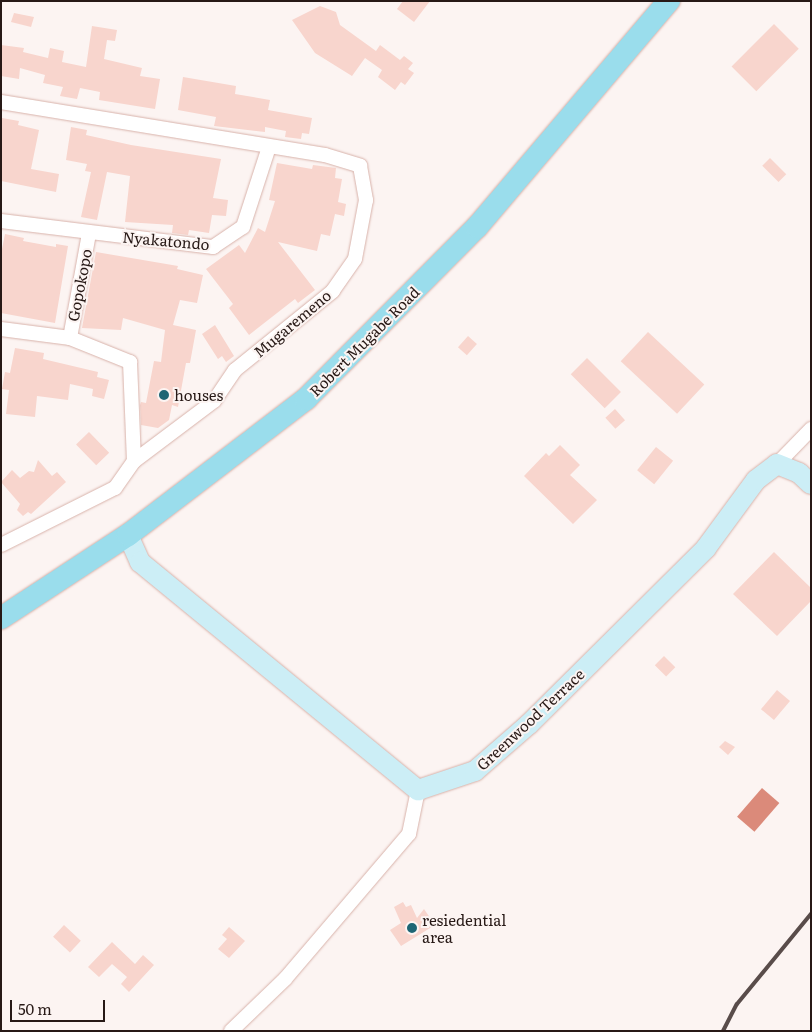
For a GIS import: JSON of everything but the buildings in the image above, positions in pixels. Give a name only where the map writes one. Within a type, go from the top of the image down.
[{"type":"main road","name":"Robert Mugabe Road","points":[[1,618],[128,535],[306,399],[477,227],[669,1]]},
{"type":"street","name":"Mugaremeno","points":[[1,102],[325,155],[360,166],[366,200],[355,260],[332,291],[235,370],[214,401],[134,461],[115,488],[1,545]]},
{"type":"street","name":"Nyakatondo","points":[[1,221],[213,247],[243,227],[269,147]]},
{"type":"street","name":"Gopokopo","points":[[70,338],[89,233]]},
{"type":"street","points":[[2,331],[70,338],[130,362],[134,461]]},
{"type":"street","name":"Greenwood Terrace","points":[[418,790],[475,771],[529,724],[706,548],[756,480],[777,464],[811,429]]},
{"type":"street","points":[[777,464],[799,473],[811,484]]},
{"type":"street","points":[[128,535],[140,562],[418,790],[409,834],[285,979],[231,1031]]},
{"type":"shaded area","points":[[762,788],[779,803],[754,832],[737,817]]},
{"type":"railway","points":[[723,1031],[737,1004],[811,914]]},
{"type":"place","name":"houses","points":[[164,395]]},
{"type":"place","name":"resiedential area","points":[[412,928]]}]
